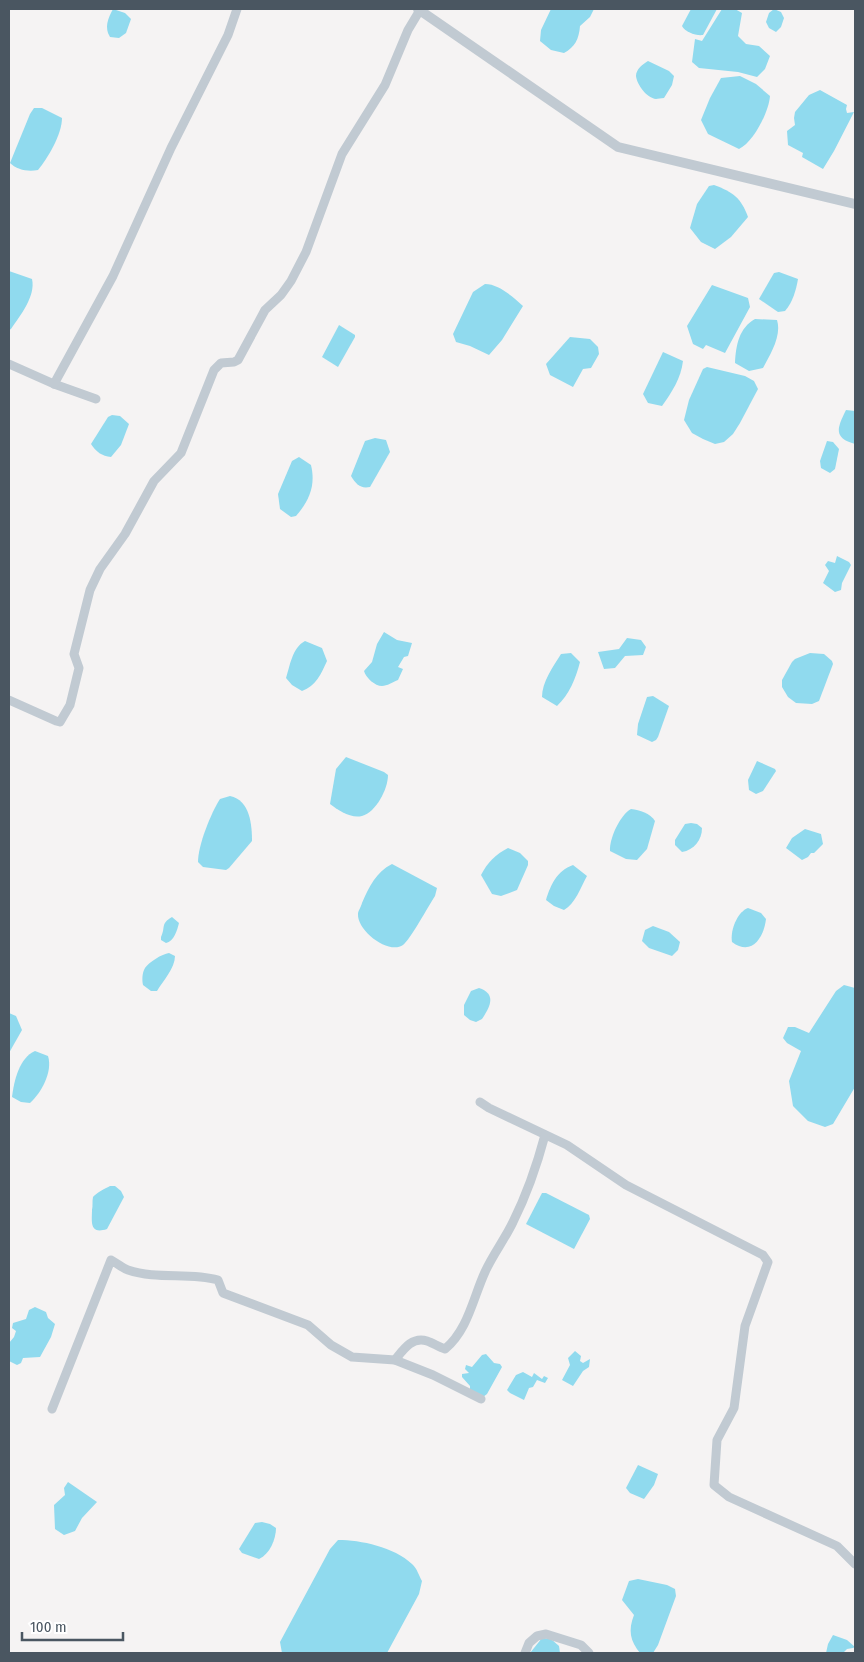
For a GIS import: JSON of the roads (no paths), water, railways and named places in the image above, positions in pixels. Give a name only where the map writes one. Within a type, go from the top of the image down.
[{"type":"street","points":[[54,384],[113,276],[171,148],[228,35],[237,9]]},
{"type":"street","points":[[9,700],[56,721],[60,722],[62,720],[70,705],[80,668],[74,654],[83,617],[90,590],[100,569],[125,534],[154,481],[180,452],[214,370],[221,363],[238,360],[265,310],[281,295],[291,281],[306,252],[342,154],[384,85],[419,9],[618,147],[855,204]]},
{"type":"street","points":[[9,364],[54,384],[96,399]]},
{"type":"street","points":[[480,1102],[545,1136],[567,1145],[626,1185],[763,1255],[768,1262],[745,1326],[734,1408],[717,1440],[714,1485],[729,1497],[837,1546],[855,1564]]},
{"type":"street","points":[[395,1360],[411,1342],[417,1340],[427,1341],[445,1350],[453,1343],[468,1315],[485,1271],[513,1222],[535,1172],[545,1136]]},
{"type":"street","points":[[52,1409],[111,1260],[127,1270],[147,1275],[199,1276],[218,1280],[223,1293],[308,1326],[331,1345],[352,1357],[395,1360],[433,1375],[481,1399]]},
{"type":"street","points":[[525,1653],[529,1643],[537,1636],[546,1634],[581,1645],[589,1653]]},
{"type":"water","points":[[113,9],[125,13],[131,19],[126,33],[119,38],[110,37],[107,30],[108,19]]},
{"type":"water","points":[[551,9],[594,9],[590,17],[580,26],[579,35],[574,45],[564,53],[551,50],[540,41],[541,30]]},
{"type":"water","points":[[691,9],[717,9],[703,35],[691,33],[682,26]]},
{"type":"water","points":[[722,9],[735,9],[742,13],[738,36],[746,44],[759,46],[770,56],[765,69],[757,77],[738,72],[699,68],[692,62],[695,39],[702,41]]},
{"type":"water","points":[[774,9],[781,12],[784,18],[781,27],[776,32],[769,28],[766,22],[769,13]]},
{"type":"water","points":[[648,61],[669,71],[674,76],[672,85],[664,98],[656,99],[649,96],[638,83],[637,71]]},
{"type":"water","points":[[740,76],[756,84],[770,96],[767,110],[760,126],[750,140],[739,149],[708,134],[701,120],[721,78]]},
{"type":"water","points":[[820,90],[847,105],[847,113],[854,112],[823,169],[802,157],[803,153],[788,145],[787,131],[795,125],[795,112],[809,95]]},
{"type":"water","points":[[34,108],[42,108],[62,118],[60,131],[54,146],[42,165],[38,170],[27,171],[19,169],[10,163]]},
{"type":"water","points":[[714,185],[735,196],[748,217],[731,237],[715,249],[701,242],[690,228],[697,204],[709,186]]},
{"type":"water","points":[[9,271],[32,279],[33,285],[26,306],[9,330]]},
{"type":"water","points":[[779,272],[798,279],[790,304],[785,311],[778,312],[759,299],[774,273]]},
{"type":"water","points":[[485,284],[501,289],[523,306],[502,340],[489,355],[456,342],[453,334],[473,292]]},
{"type":"water","points":[[712,285],[748,298],[750,307],[725,353],[706,345],[703,349],[693,344],[687,326]]},
{"type":"water","points":[[755,319],[777,320],[778,332],[777,339],[763,368],[749,371],[735,363],[735,356],[742,332]]},
{"type":"water","points":[[339,325],[355,335],[355,337],[338,367],[322,357]]},
{"type":"water","points":[[570,337],[590,339],[598,347],[599,354],[591,368],[583,369],[573,387],[550,375],[546,364]]},
{"type":"water","points":[[663,352],[683,361],[676,385],[662,406],[648,403],[643,394]]},
{"type":"water","points":[[707,367],[745,376],[754,381],[758,389],[733,434],[724,442],[715,444],[692,433],[684,420],[689,400],[703,369]]},
{"type":"water","points":[[846,410],[855,411],[855,444],[843,439],[840,435],[839,427]]},
{"type":"water","points":[[112,415],[120,416],[129,424],[121,445],[111,457],[100,453],[91,444],[108,417]]},
{"type":"water","points":[[375,438],[386,440],[390,452],[370,487],[361,487],[351,476],[365,441]]},
{"type":"water","points":[[827,441],[833,442],[839,449],[835,469],[830,473],[821,468],[820,461]]},
{"type":"water","points":[[299,457],[311,465],[313,480],[305,505],[296,516],[291,517],[280,509],[278,494],[292,461]]},
{"type":"water","points":[[837,556],[851,565],[842,583],[841,590],[835,592],[823,583],[829,571],[825,565],[828,561],[835,563]]},
{"type":"water","points":[[384,632],[397,640],[412,643],[408,656],[404,657],[398,667],[403,669],[398,680],[382,686],[371,681],[364,671],[372,662],[377,644]]},
{"type":"water","points":[[627,638],[641,640],[646,647],[643,655],[625,656],[615,668],[604,669],[598,652],[619,649]]},
{"type":"water","points":[[305,641],[322,648],[327,661],[314,683],[302,691],[292,685],[286,678],[294,653]]},
{"type":"water","points":[[571,653],[580,662],[572,686],[557,706],[542,697],[542,691],[548,675],[561,654]]},
{"type":"water","points":[[810,653],[824,654],[833,664],[819,701],[812,704],[796,703],[788,697],[782,687],[782,680],[795,659]]},
{"type":"water","points":[[653,696],[669,706],[658,737],[652,742],[637,735],[638,724],[647,697]]},
{"type":"water","points":[[346,757],[388,775],[386,787],[376,805],[367,814],[358,817],[349,815],[330,804],[336,769]]},
{"type":"water","points":[[757,761],[776,771],[763,791],[756,794],[749,790],[748,780]]},
{"type":"water","points":[[230,796],[237,798],[246,808],[250,821],[252,841],[226,870],[203,867],[198,862],[200,847],[206,829],[220,799]]},
{"type":"water","points":[[631,809],[644,812],[655,821],[647,849],[637,860],[626,859],[610,851],[611,840],[616,828],[623,816]]},
{"type":"water","points":[[685,824],[697,824],[702,828],[701,837],[694,847],[682,852],[675,845],[675,840]]},
{"type":"water","points":[[805,829],[821,834],[823,844],[814,853],[811,853],[802,860],[786,848],[792,838]]},
{"type":"water","points":[[508,848],[520,853],[528,861],[528,865],[517,890],[501,896],[492,894],[481,875],[492,859]]},
{"type":"water","points":[[392,864],[437,888],[435,896],[410,936],[403,945],[397,947],[390,947],[375,940],[359,921],[358,914],[374,880],[386,867]]},
{"type":"water","points":[[573,865],[587,876],[575,900],[564,910],[546,900],[555,879]]},
{"type":"water","points":[[748,908],[761,913],[766,919],[760,938],[751,946],[745,947],[732,942],[732,938],[733,927],[741,913]]},
{"type":"water","points":[[172,917],[179,923],[173,938],[166,943],[161,940],[161,937],[165,924]]},
{"type":"water","points":[[653,926],[669,932],[680,942],[678,950],[672,956],[649,948],[642,941],[645,930]]},
{"type":"water","points":[[169,953],[175,956],[171,970],[157,991],[151,991],[143,985],[142,976],[144,970],[153,961]]},
{"type":"water","points":[[844,985],[855,988],[855,1087],[833,1124],[825,1127],[808,1121],[793,1106],[789,1081],[801,1051],[787,1043],[783,1038],[788,1027],[795,1027],[809,1033],[836,991]]},
{"type":"water","points":[[479,988],[488,994],[490,1001],[482,1019],[476,1022],[464,1015],[464,1005],[471,991]]},
{"type":"water","points":[[9,1013],[16,1016],[22,1030],[9,1053]]},
{"type":"water","points":[[35,1051],[48,1056],[49,1069],[45,1082],[38,1094],[30,1103],[21,1102],[12,1097],[14,1084],[21,1064]]},
{"type":"water","points":[[110,1186],[115,1186],[124,1197],[107,1229],[94,1229],[92,1222],[93,1197]]},
{"type":"water","points":[[542,1193],[546,1193],[589,1215],[590,1219],[574,1249],[526,1224]]},
{"type":"water","points":[[35,1307],[46,1312],[48,1318],[55,1324],[51,1337],[40,1357],[23,1358],[21,1363],[17,1365],[9,1361],[9,1343],[16,1331],[12,1328],[13,1323],[26,1319],[29,1310]]},
{"type":"water","points":[[575,1351],[581,1356],[580,1361],[583,1363],[590,1359],[589,1367],[583,1371],[573,1386],[562,1380],[570,1365],[568,1358]]},
{"type":"water","points":[[486,1354],[494,1363],[500,1364],[502,1367],[487,1394],[483,1397],[470,1390],[470,1386],[462,1377],[462,1374],[469,1373],[465,1369],[466,1365],[472,1367],[482,1355]]},
{"type":"water","points":[[523,1372],[532,1377],[534,1373],[542,1379],[544,1376],[548,1378],[545,1383],[537,1380],[533,1387],[529,1388],[524,1400],[507,1390],[516,1375]]},
{"type":"water","points":[[638,1465],[658,1474],[654,1485],[644,1499],[630,1493],[626,1488]]},
{"type":"water","points":[[68,1482],[97,1502],[82,1518],[75,1531],[64,1535],[55,1529],[54,1505],[65,1495],[64,1488]]},
{"type":"water","points":[[262,1522],[276,1528],[276,1532],[269,1550],[259,1559],[242,1553],[239,1549],[255,1523]]},
{"type":"water","points":[[338,1540],[357,1541],[377,1546],[405,1558],[415,1568],[422,1581],[419,1594],[387,1653],[282,1653],[280,1642],[330,1549]]},
{"type":"water","points":[[638,1579],[667,1585],[675,1589],[676,1596],[658,1645],[653,1653],[640,1653],[634,1644],[631,1626],[634,1615],[622,1600],[629,1581]]},
{"type":"water","points":[[833,1635],[847,1640],[855,1647],[847,1649],[843,1653],[826,1653]]},
{"type":"water","points":[[542,1638],[551,1639],[559,1646],[560,1653],[530,1653]]}]
